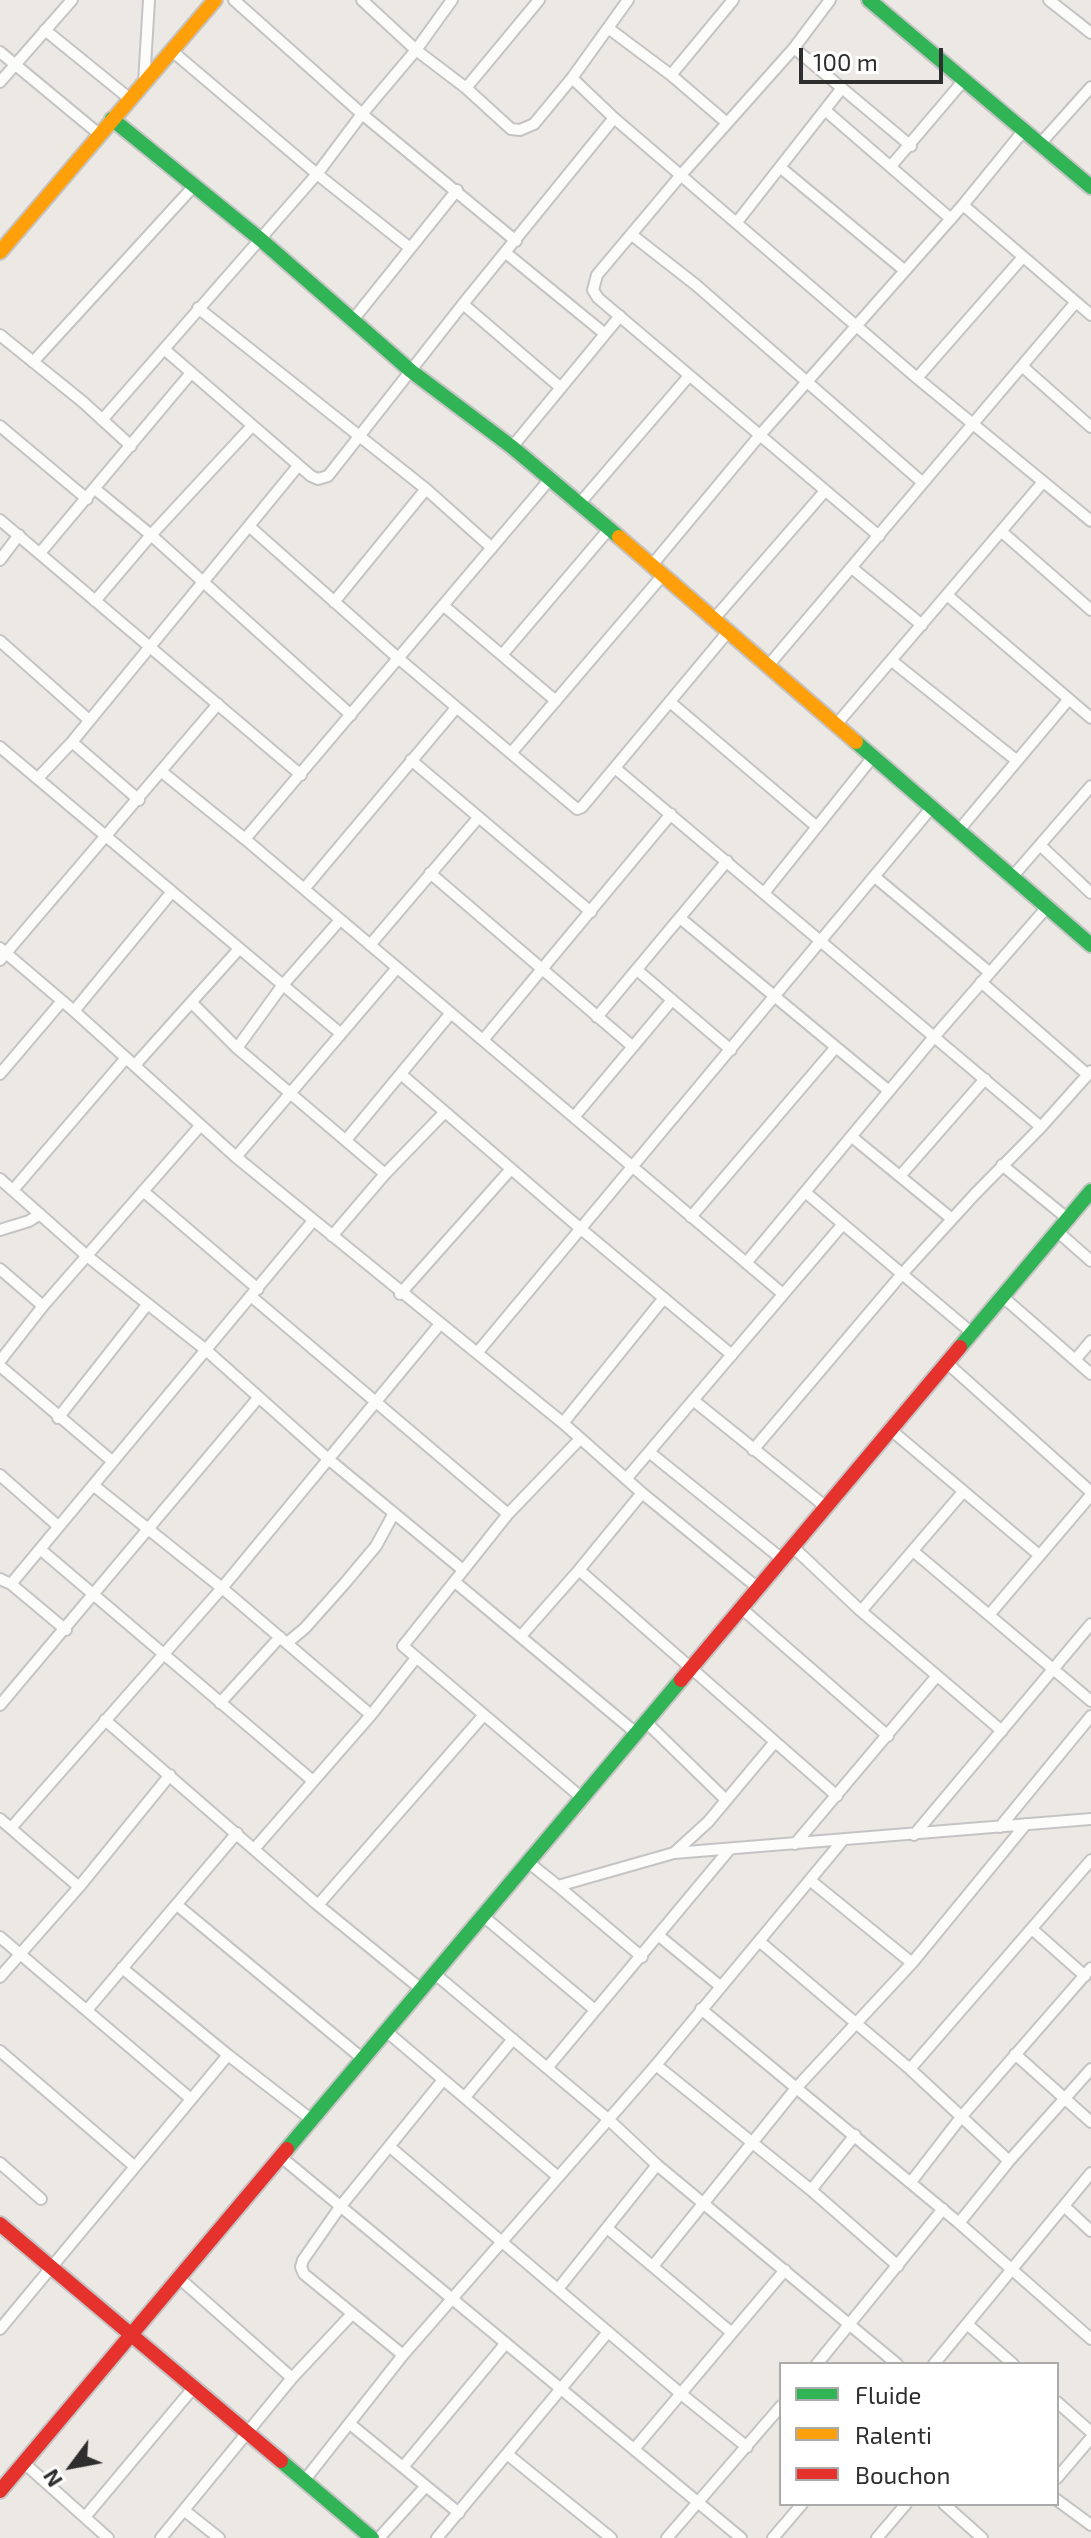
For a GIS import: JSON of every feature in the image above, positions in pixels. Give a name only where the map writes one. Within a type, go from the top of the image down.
[{"type":"street","points":[[0,82],[71,0]]},
{"type":"street","points":[[144,83],[149,0]]},
{"type":"street","points":[[0,252],[215,0]]},
{"type":"street","points":[[234,0],[362,114],[516,241]]},
{"type":"street","points":[[362,0],[416,50],[466,88],[511,129],[520,130],[534,124],[572,78],[628,0]]},
{"type":"street","points":[[102,420],[317,174],[452,0]]},
{"type":"street","points":[[466,88],[539,0]]},
{"type":"street","points":[[671,75],[733,0]]},
{"type":"street","points":[[830,0],[794,48],[681,175],[594,281],[593,290],[598,298],[879,536]]},
{"type":"street","points":[[869,0],[1091,187]]},
{"type":"street","points":[[1049,0],[1091,33]]},
{"type":"street","points":[[608,28],[671,75],[727,123]]},
{"type":"street","points":[[45,30],[130,99]]},
{"type":"street","points":[[794,48],[911,146]]},
{"type":"street","points":[[172,51],[410,248]]},
{"type":"street","points":[[0,52],[99,134]]},
{"type":"street","points":[[572,78],[614,118],[917,378],[1091,521]]},
{"type":"street","points":[[891,166],[964,80]]},
{"type":"street","points":[[1040,144],[1091,87]]},
{"type":"street","points":[[737,222],[842,88]]},
{"type":"street","points":[[826,111],[951,219]]},
{"type":"street","points":[[164,349],[298,466],[318,479],[328,476],[614,118]]},
{"type":"street","points":[[112,119],[260,239],[411,371],[580,503],[1091,945]]},
{"type":"street","points":[[512,752],[556,701],[760,435],[951,219],[1024,130]]},
{"type":"street","points":[[781,168],[904,270]]},
{"type":"street","points":[[33,362],[193,187]]},
{"type":"street","points":[[352,321],[457,190]]},
{"type":"street","points":[[963,205],[1091,315]]},
{"type":"street","points":[[632,235],[696,285],[923,483]]},
{"type":"street","points":[[506,253],[605,334]]},
{"type":"street","points":[[917,378],[1023,257]]},
{"type":"street","points":[[767,667],[1076,302]]},
{"type":"street","points":[[463,304],[561,388]]},
{"type":"street","points":[[198,308],[426,489],[492,548]]},
{"type":"street","points":[[512,447],[620,316]]},
{"type":"street","points":[[0,335],[131,446]]},
{"type":"street","points":[[1023,367],[1091,427]]},
{"type":"street","points":[[40,553],[191,373]]},
{"type":"street","points":[[580,503],[689,376]]},
{"type":"street","points":[[0,426],[87,499]]},
{"type":"street","points":[[95,601],[252,426]]},
{"type":"street","points":[[38,778],[72,742],[298,466]]},
{"type":"street","points":[[245,839],[550,479]]},
{"type":"street","points":[[835,726],[1043,482]]},
{"type":"street","points":[[95,489],[151,535],[351,715]]},
{"type":"street","points":[[334,602],[426,489]]},
{"type":"street","points":[[713,620],[825,491]]},
{"type":"street","points":[[0,520],[301,775]]},
{"type":"street","points":[[250,527],[398,658],[577,809],[582,807],[727,633]]},
{"type":"street","points":[[502,655],[609,529]]},
{"type":"street","points":[[1002,532],[1091,610]]},
{"type":"street","points":[[0,560],[19,535]]},
{"type":"street","points":[[852,568],[922,625]]},
{"type":"street","points":[[947,595],[1091,718]]},
{"type":"street","points":[[444,606],[556,701]]},
{"type":"street","points":[[0,641],[89,720]]},
{"type":"street","points":[[892,661],[1016,760]]},
{"type":"street","points":[[959,830],[1069,699]]},
{"type":"street","points":[[670,702],[817,827]]},
{"type":"street","points":[[218,704],[139,800],[2,954],[74,1011],[236,1157],[400,1294],[563,1423],[642,1493],[758,1588]]},
{"type":"street","points":[[304,889],[456,708]]},
{"type":"street","points":[[72,742],[139,800]]},
{"type":"street","points":[[0,747],[340,1033]]},
{"type":"street","points":[[764,893],[872,758]]},
{"type":"street","points":[[411,760],[591,912]]},
{"type":"street","points":[[615,768],[1041,1127]]},
{"type":"street","points":[[162,772],[783,1294]]},
{"type":"street","points":[[1013,876],[1089,792]]},
{"type":"street","points":[[477,1353],[932,807]]},
{"type":"street","points":[[483,1040],[671,814]]},
{"type":"street","points":[[370,945],[478,818]]},
{"type":"street","points":[[1040,845],[1091,893]]},
{"type":"street","points":[[597,1017],[727,861]]},
{"type":"street","points":[[430,873],[632,1046]]},
{"type":"street","points":[[875,877],[989,972]]},
{"type":"street","points":[[74,1011],[171,893]]},
{"type":"street","points":[[746,1263],[934,1037],[1048,906]]},
{"type":"street","points":[[680,918],[889,1091]]},
{"type":"street","points":[[237,1048],[282,986],[340,920]]},
{"type":"street","points":[[13,1190],[131,1062],[192,1003],[239,949]]},
{"type":"street","points":[[236,1157],[397,968]]},
{"type":"street","points":[[637,970],[731,1050]]},
{"type":"street","points":[[753,1450],[902,1274],[1089,1073],[981,982]]},
{"type":"street","points":[[574,1117],[672,1000]]},
{"type":"street","points":[[0,1074],[62,1001]]},
{"type":"street","points":[[192,1003],[237,1048],[385,1174]]},
{"type":"street","points":[[346,1140],[451,1013]]},
{"type":"street","points":[[691,1217],[836,1047]]},
{"type":"street","points":[[402,1075],[732,1355]]},
{"type":"street","points":[[901,1175],[985,1079]]},
{"type":"street","points":[[332,1236],[385,1174],[445,1112]]},
{"type":"street","points":[[112,1461],[58,1418],[0,1364],[43,1306],[200,1126]]},
{"type":"street","points":[[852,1137],[952,1219]]},
{"type":"street","points":[[1002,1165],[1068,1219]]},
{"type":"street","points":[[400,1294],[511,1169]]},
{"type":"street","points":[[0,1179],[87,1256],[206,1350],[327,1458],[463,1570]]},
{"type":"street","points":[[143,1191],[375,1401],[508,1514]]},
{"type":"street","points":[[3,2481],[24,2463],[1091,1191]]},
{"type":"street","points":[[805,1192],[972,1333]]},
{"type":"street","points":[[0,1230],[29,1221],[40,1214]]},
{"type":"street","points":[[11,1584],[313,1221]]},
{"type":"street","points":[[626,1479],[843,1224]]},
{"type":"street","points":[[1057,1231],[1091,1261]]},
{"type":"street","points":[[0,1269],[43,1306]]},
{"type":"street","points":[[1003,1297],[1091,1374]]},
{"type":"street","points":[[563,1423],[664,1298]]},
{"type":"street","points":[[58,1418],[147,1305]]},
{"type":"street","points":[[11,1828],[222,1588],[440,1324]]},
{"type":"street","points":[[1075,1360],[1091,1341]]},
{"type":"street","points":[[947,1363],[1091,1494],[989,1615]]},
{"type":"street","points":[[1,1702],[66,1630],[259,1397]]},
{"type":"street","points":[[693,1400],[826,1507]]},
{"type":"street","points":[[891,1430],[1039,1555]]},
{"type":"street","points":[[580,1439],[508,1514],[404,1644],[483,1716],[582,1798]]},
{"type":"street","points":[[649,1452],[782,1559]]},
{"type":"street","points":[[0,1475],[58,1526]]},
{"type":"street","points":[[93,1485],[222,1588],[371,1715]]},
{"type":"street","points":[[861,1611],[963,1492]]},
{"type":"street","points":[[521,1636],[642,1493]]},
{"type":"street","points":[[220,1703],[345,1583],[376,1546],[394,1513]]},
{"type":"street","points":[[793,1547],[861,1611],[1002,1731]]},
{"type":"street","points":[[40,1549],[313,1781]]},
{"type":"street","points":[[913,1551],[1091,1701]]},
{"type":"street","points":[[579,1570],[837,1796]]},
{"type":"street","points":[[0,1579],[11,1584],[66,1630]]},
{"type":"street","points":[[455,1582],[641,1727],[726,1800]]},
{"type":"street","points":[[741,1608],[888,1736]]},
{"type":"street","points":[[914,1835],[1091,1624]]},
{"type":"street","points":[[255,1848],[371,1715],[416,1658]]},
{"type":"street","points":[[795,1844],[936,1677]]},
{"type":"street","points":[[318,1905],[483,1716]]},
{"type":"street","points":[[1000,1827],[1091,1716]]},
{"type":"street","points":[[105,1720],[318,1905],[421,1989]]},
{"type":"street","points":[[674,1853],[708,1822],[774,1743]]},
{"type":"street","points":[[0,1977],[79,1887],[170,1775]]},
{"type":"street","points":[[0,1819],[79,1887]]},
{"type":"street","points":[[558,1886],[674,1853],[1091,1819]]},
{"type":"street","points":[[653,2266],[797,2087],[912,1963],[1026,1824]]},
{"type":"street","points":[[87,2010],[237,1833]]},
{"type":"street","points":[[304,2481],[403,2355],[656,2065],[843,1840]]},
{"type":"street","points":[[547,2068],[729,1850]]},
{"type":"street","points":[[910,2069],[1091,1860]]},
{"type":"street","points":[[528,1862],[642,1957]]},
{"type":"street","points":[[811,1881],[912,1963]]},
{"type":"street","points":[[177,1905],[363,2059]]},
{"type":"street","points":[[483,1916],[595,2010]]},
{"type":"street","points":[[911,2182],[962,2116],[1088,1972],[1032,1929]]},
{"type":"street","points":[[658,1935],[720,1986]]},
{"type":"street","points":[[0,1937],[191,2099]]},
{"type":"street","points":[[759,1941],[910,2069],[1009,2161]]},
{"type":"street","points":[[122,1968],[312,2120]]},
{"type":"street","points":[[435,1974],[608,2119],[657,2165],[895,2362]]},
{"type":"street","points":[[701,2009],[943,2209],[1091,2339]]},
{"type":"street","points":[[386,2031],[557,2176]]},
{"type":"street","points":[[465,2097],[513,2039]]},
{"type":"street","points":[[0,2051],[134,2166]]},
{"type":"street","points":[[1015,2054],[1091,2122]]},
{"type":"street","points":[[0,2329],[228,2055]]},
{"type":"street","points":[[656,2065],[811,2190],[898,2266]]},
{"type":"street","points":[[959,2223],[1091,2069]]},
{"type":"street","points":[[403,2355],[304,2274],[301,2267],[340,2207],[443,2080]]},
{"type":"street","points":[[811,2190],[855,2135]]},
{"type":"street","points":[[390,2147],[747,2447]]},
{"type":"street","points":[[281,2157],[741,2538]]},
{"type":"street","points":[[558,2289],[657,2165]]},
{"type":"street","points":[[1,2167],[41,2199]]},
{"type":"street","points":[[936,2362],[1091,2173]]},
{"type":"street","points":[[1064,2206],[1091,2231]]},
{"type":"street","points":[[819,2362],[943,2209]]},
{"type":"street","points":[[0,2224],[372,2538]]},
{"type":"street","points":[[607,2228],[732,2333]]},
{"type":"street","points":[[635,2448],[785,2270]]},
{"type":"street","points":[[179,2278],[292,2378]]},
{"type":"street","points":[[161,2538],[292,2378],[352,2314]]},
{"type":"street","points":[[967,2324],[1011,2362]]},
{"type":"street","points":[[437,2538],[559,2387],[608,2332]]},
{"type":"street","points":[[403,2467],[506,2343]]},
{"type":"street","points":[[85,2517],[194,2387]]},
{"type":"street","points":[[1059,2404],[1091,2432]]},
{"type":"street","points":[[667,2538],[779,2408]]},
{"type":"street","points":[[350,2424],[459,2513]]},
{"type":"street","points":[[1059,2476],[1091,2438]]},
{"type":"street","points":[[507,2454],[611,2538]]},
{"type":"street","points":[[24,2463],[108,2538]]},
{"type":"street","points":[[379,2538],[426,2486]]},
{"type":"street","points":[[1059,2501],[1091,2525]]},
{"type":"street","points":[[773,2538],[800,2506]]},
{"type":"street","points":[[877,2538],[904,2506]]},
{"type":"street","points":[[946,2506],[976,2536]]},
{"type":"street","points":[[185,2511],[219,2538]]},
{"type":"traffic: fast","points":[[869,0],[1091,187]]},
{"type":"traffic: fast","points":[[112,119],[260,239],[411,371],[512,447],[619,537]]},
{"type":"traffic: fast","points":[[856,742],[1091,945]]},
{"type":"traffic: fast","points":[[960,1347],[1091,1191]]},
{"type":"traffic: fast","points":[[287,2149],[681,1680]]},
{"type":"traffic: fast","points":[[281,2461],[372,2538]]},
{"type":"traffic: slow","points":[[0,252],[215,0]]},
{"type":"traffic: slow","points":[[619,537],[856,742]]},
{"type":"traffic: jam","points":[[681,1680],[960,1347]]},
{"type":"traffic: jam","points":[[0,2491],[287,2149]]},
{"type":"traffic: jam","points":[[0,2224],[281,2461]]}]
